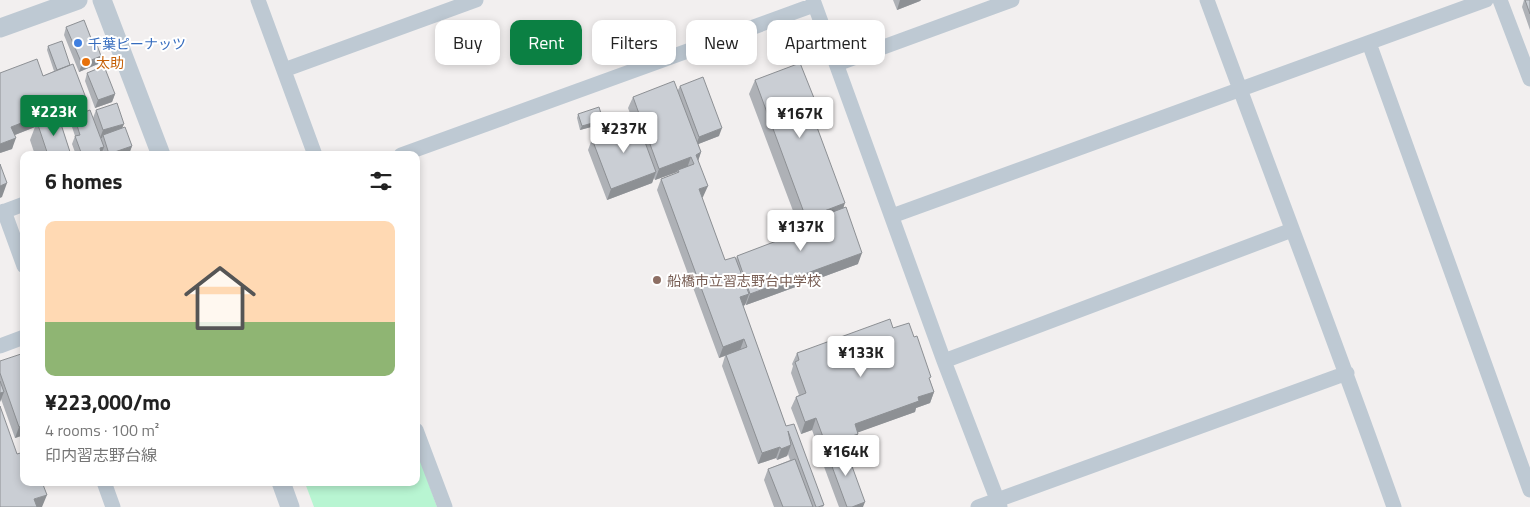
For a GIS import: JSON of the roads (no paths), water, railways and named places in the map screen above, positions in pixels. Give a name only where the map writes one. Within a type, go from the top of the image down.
[{"type":"street","points":[[0,28],[78,0]]},
{"type":"street","points":[[102,0],[158,151]]},
{"type":"street","points":[[258,0],[314,151]]},
{"type":"street","points":[[284,70],[476,0]]},
{"type":"street","points":[[885,46],[1012,0]]},
{"type":"street","points":[[1207,0],[1347,372],[1394,507]]},
{"type":"street","points":[[892,216],[1486,0]]},
{"type":"street","points":[[1500,0],[1530,79]]},
{"type":"street","points":[[412,151],[814,3],[820,20]]},
{"type":"street","points":[[1369,43],[1530,490]]},
{"type":"street","points":[[837,65],[944,361],[999,503]]},
{"type":"street","points":[[20,205],[2,212],[20,256]]},
{"type":"street","points":[[944,361],[1292,230]]},
{"type":"street","points":[[0,346],[20,338]]},
{"type":"street","points":[[978,507],[999,503],[1347,372]]},
{"type":"street","points":[[420,441],[445,507]]},
{"type":"street","points":[[105,486],[113,507]]},
{"type":"street","points":[[282,486],[290,507]]},
{"type":"place","name":"千葉ピーナッツ","points":[[78,43]]},
{"type":"place","name":"太助","points":[[86,62]]},
{"type":"place","name":"船橋市立習志野台中学校","points":[[657,280]]}]
